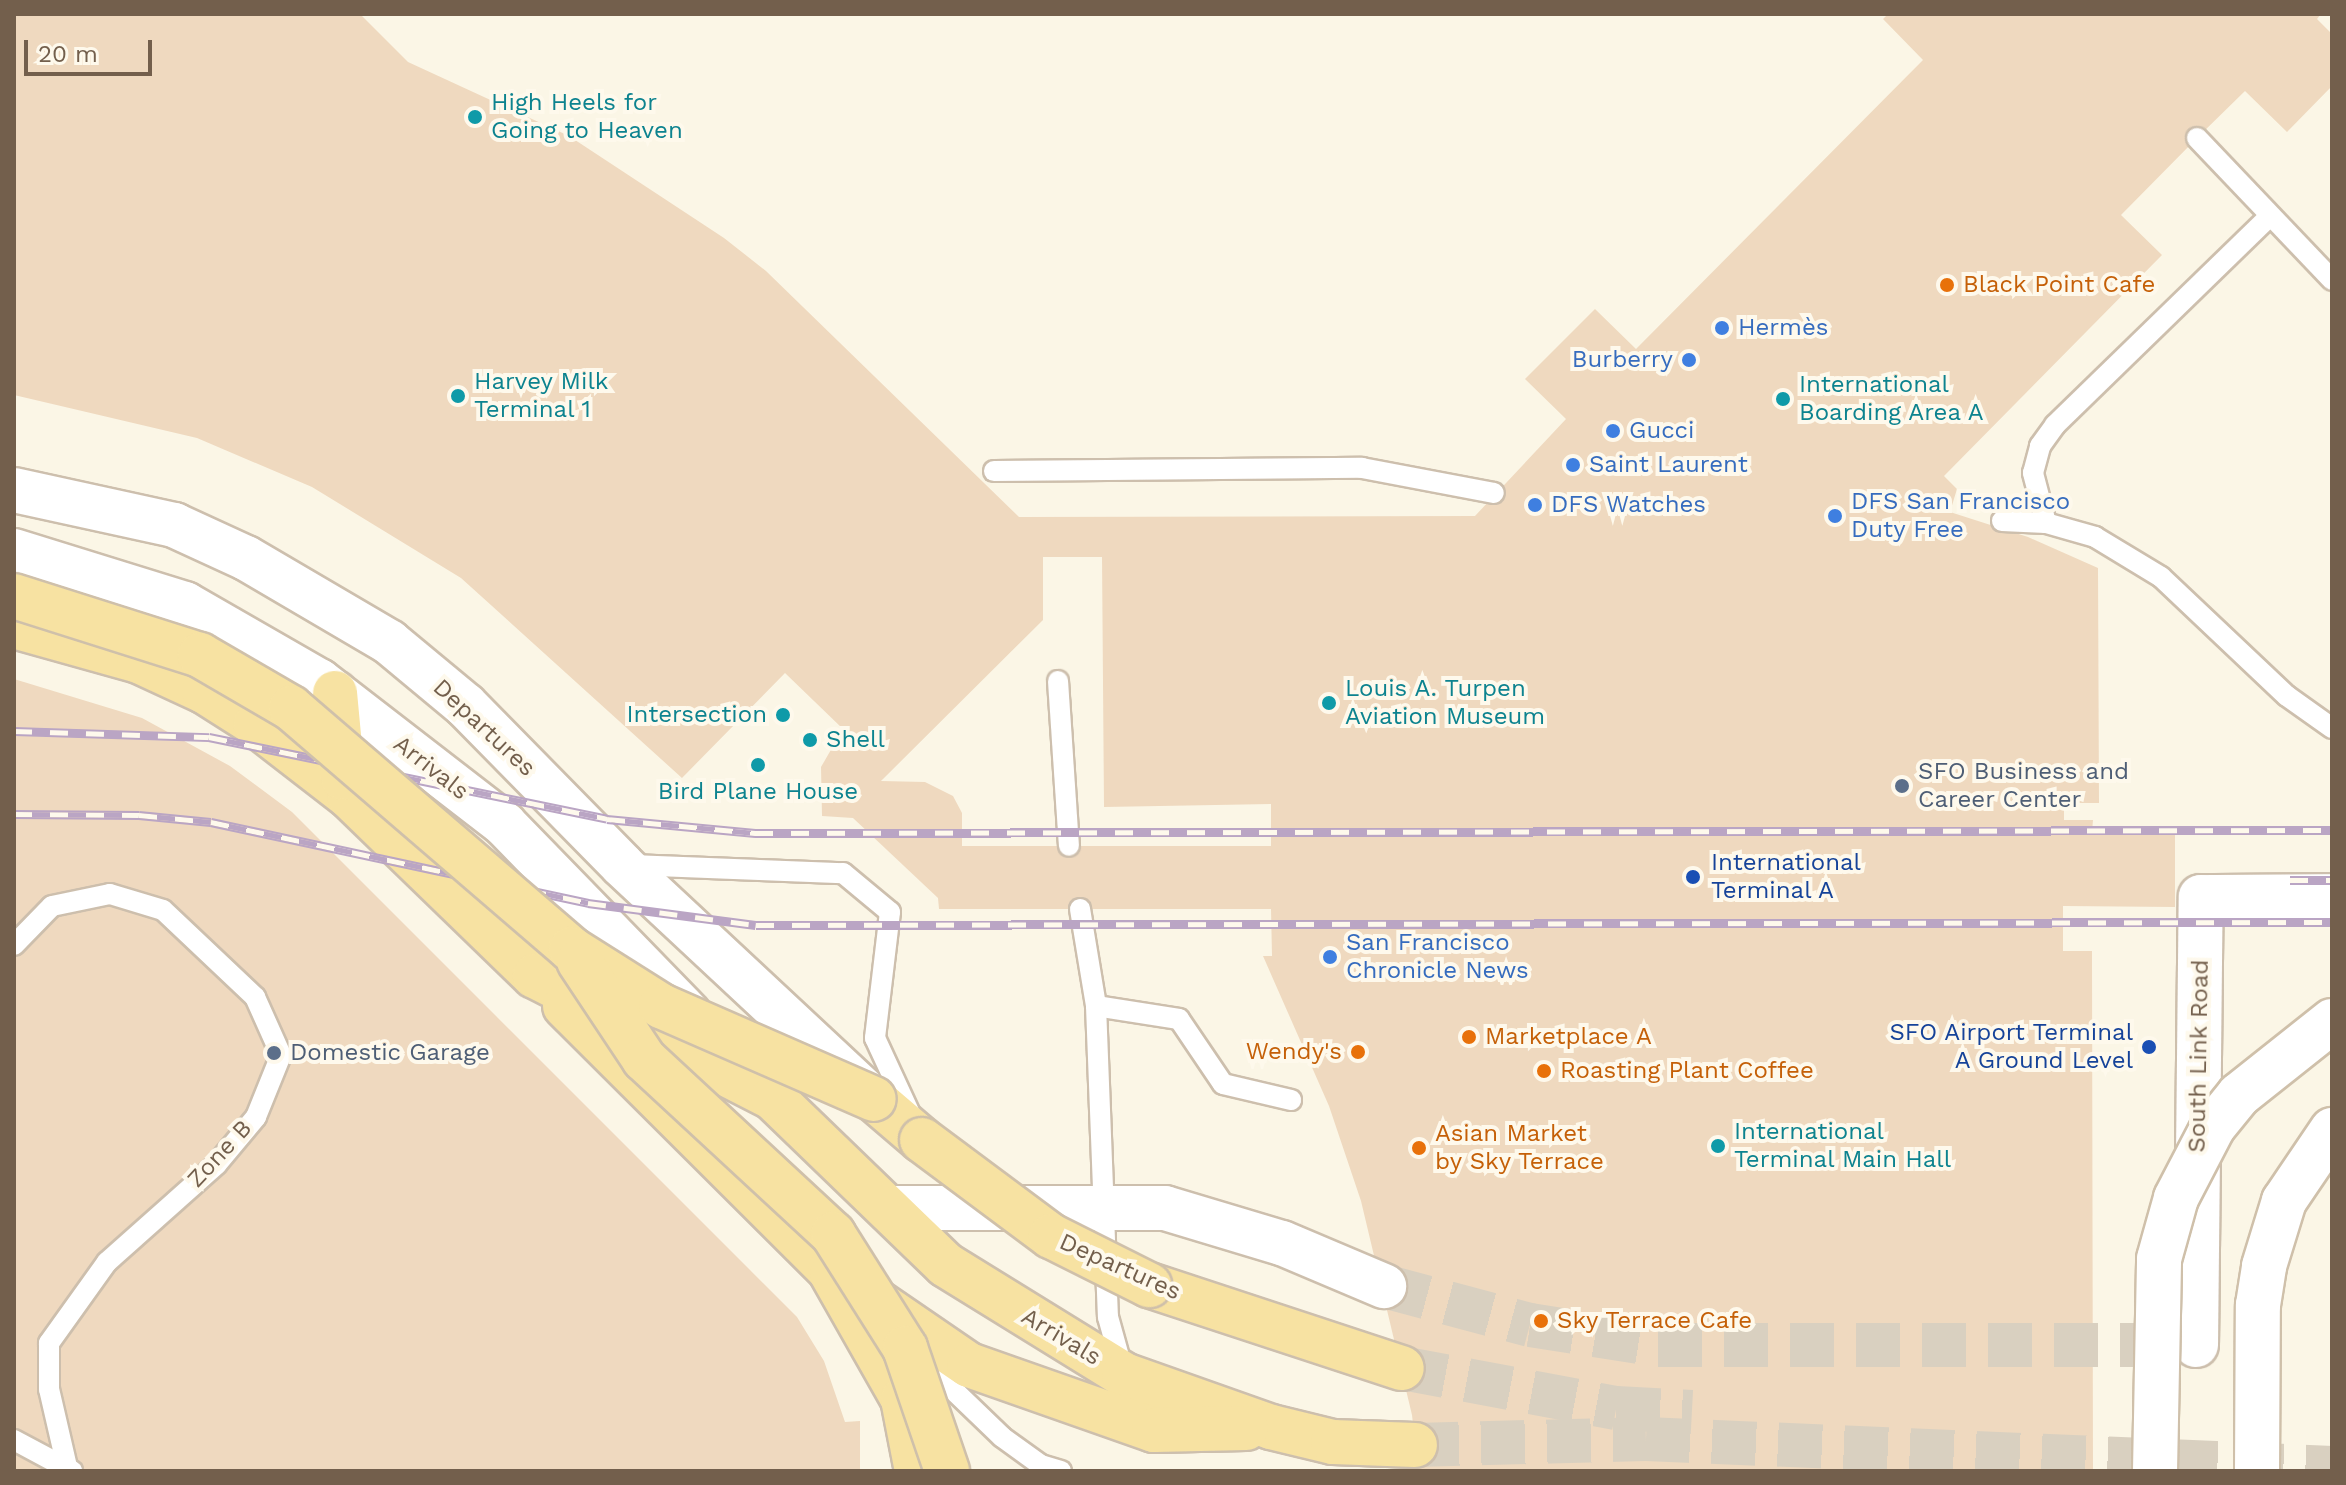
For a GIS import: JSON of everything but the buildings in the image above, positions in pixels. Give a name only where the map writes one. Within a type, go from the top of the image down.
[{"type":"main road","name":"Departures","points":[[14,490],[174,525],[246,558],[358,622],[465,705],[622,865],[874,1099],[922,1140],[1051,1236],[1149,1285],[1402,1368]]},
{"type":"main road","name":"Arrivals","points":[[14,551],[185,604],[335,693],[505,825],[773,1098],[946,1265],[1124,1375],[1271,1427],[1333,1442],[1415,1445]]},
{"type":"main road","name":"Departures","points":[[14,596],[200,655],[291,708],[571,949],[661,1006],[874,1099]]},
{"type":"main road","name":"Arrivals","points":[[14,626],[139,661],[204,691],[344,793],[535,976],[773,1098]]},
{"type":"main road","points":[[335,693],[344,793]]},
{"type":"main road","name":"South Link Road","points":[[2196,1345],[2201,897],[2332,896]]},
{"type":"main road","points":[[571,949],[644,1059],[833,1234],[905,1348],[947,1471]]},
{"type":"main road","points":[[535,976],[830,1270],[969,1365],[1013,1384],[1154,1430],[1271,1427]]},
{"type":"main road","points":[[2155,1471],[2156,1296],[2159,1259],[2176,1198],[2207,1136],[2239,1095],[2332,1021]]},
{"type":"main road","points":[[2257,1471],[2258,1305],[2264,1266],[2284,1201],[2332,1130]]},
{"type":"main road","points":[[889,1208],[1165,1208],[1282,1243],[1384,1286]]},
{"type":"main road","points":[[830,1270],[903,1399],[917,1471]]},
{"type":"lane","points":[[2197,138],[2332,280]]},
{"type":"lane","points":[[2046,523],[2033,473],[2040,446],[2107,374],[2270,216]]},
{"type":"lane","points":[[994,471],[1362,468],[1494,493]]},
{"type":"lane","points":[[2002,521],[2046,523],[2095,537],[2161,577],[2287,696],[2332,728]]},
{"type":"lane","points":[[1058,681],[1069,846]]},
{"type":"lane","points":[[622,865],[843,873],[890,912],[875,1038],[922,1140]]},
{"type":"lane","name":"Zone B","points":[[14,945],[52,906],[110,894],[163,910],[255,997],[281,1055],[256,1117],[216,1165],[107,1262],[49,1343],[49,1389],[68,1470]]},
{"type":"lane","points":[[1080,909],[1096,1006],[1107,1206],[1108,1317],[1124,1375]]},
{"type":"lane","points":[[1096,1006],[1179,1019],[1223,1084],[1291,1100]]},
{"type":"lane","points":[[830,1270],[1002,1437],[1041,1465],[1061,1471]]},
{"type":"lane","points":[[14,1440],[68,1470]]},
{"type":"tunnel","points":[[1384,1286],[1530,1325],[1658,1345],[2194,1345]]},
{"type":"tunnel","points":[[1402,1368],[1616,1408],[1692,1412]]},
{"type":"tunnel","points":[[1415,1445],[1646,1439],[2332,1468]]},
{"type":"railway","points":[[14,731],[209,737],[607,819],[755,833],[2332,830]]},
{"type":"railway","points":[[14,814],[139,815],[211,822],[588,903],[756,925],[2332,922]]},
{"type":"railway","points":[[2290,880],[2332,880]]},
{"type":"place","name":"High Heels for Going to Heaven","points":[[475,117]]},
{"type":"place","name":"Black Point Cafe","points":[[1947,285]]},
{"type":"place","name":"Hermès","points":[[1722,328]]},
{"type":"place","name":"Burberry","points":[[1689,360]]},
{"type":"place","name":"Harvey Milk Terminal 1","points":[[458,396]]},
{"type":"place","name":"International Boarding Area A","points":[[1783,399]]},
{"type":"place","name":"Gucci","points":[[1613,431]]},
{"type":"place","name":"Saint Laurent","points":[[1573,465]]},
{"type":"place","name":"DFS Watches","points":[[1535,505]]},
{"type":"place","name":"DFS San Francisco Duty Free","points":[[1835,516]]},
{"type":"place","name":"Louis A. Turpen Aviation Museum","points":[[1329,703]]},
{"type":"place","name":"Intersection","points":[[783,715]]},
{"type":"place","name":"Shell","points":[[810,740]]},
{"type":"place","name":"Bird Plane House","points":[[758,765]]},
{"type":"place","name":"SFO Business and Career Center","points":[[1902,786]]},
{"type":"place","name":"International Terminal A","points":[[1693,877]]},
{"type":"place","name":"San Francisco Chronicle News","points":[[1330,957]]},
{"type":"place","name":"Marketplace A","points":[[1469,1037]]},
{"type":"place","name":"SFO Airport Terminal A Ground Level","points":[[2149,1047]]},
{"type":"place","name":"Wendy's","points":[[1358,1052]]},
{"type":"place","name":"Domestic Garage","points":[[274,1053]]},
{"type":"place","name":"Roasting Plant Coffee","points":[[1544,1071]]},
{"type":"place","name":"International Terminal Main Hall","points":[[1718,1146]]},
{"type":"place","name":"Asian Market by Sky Terrace","points":[[1419,1148]]},
{"type":"place","name":"Sky Terrace Cafe","points":[[1541,1321]]}]
